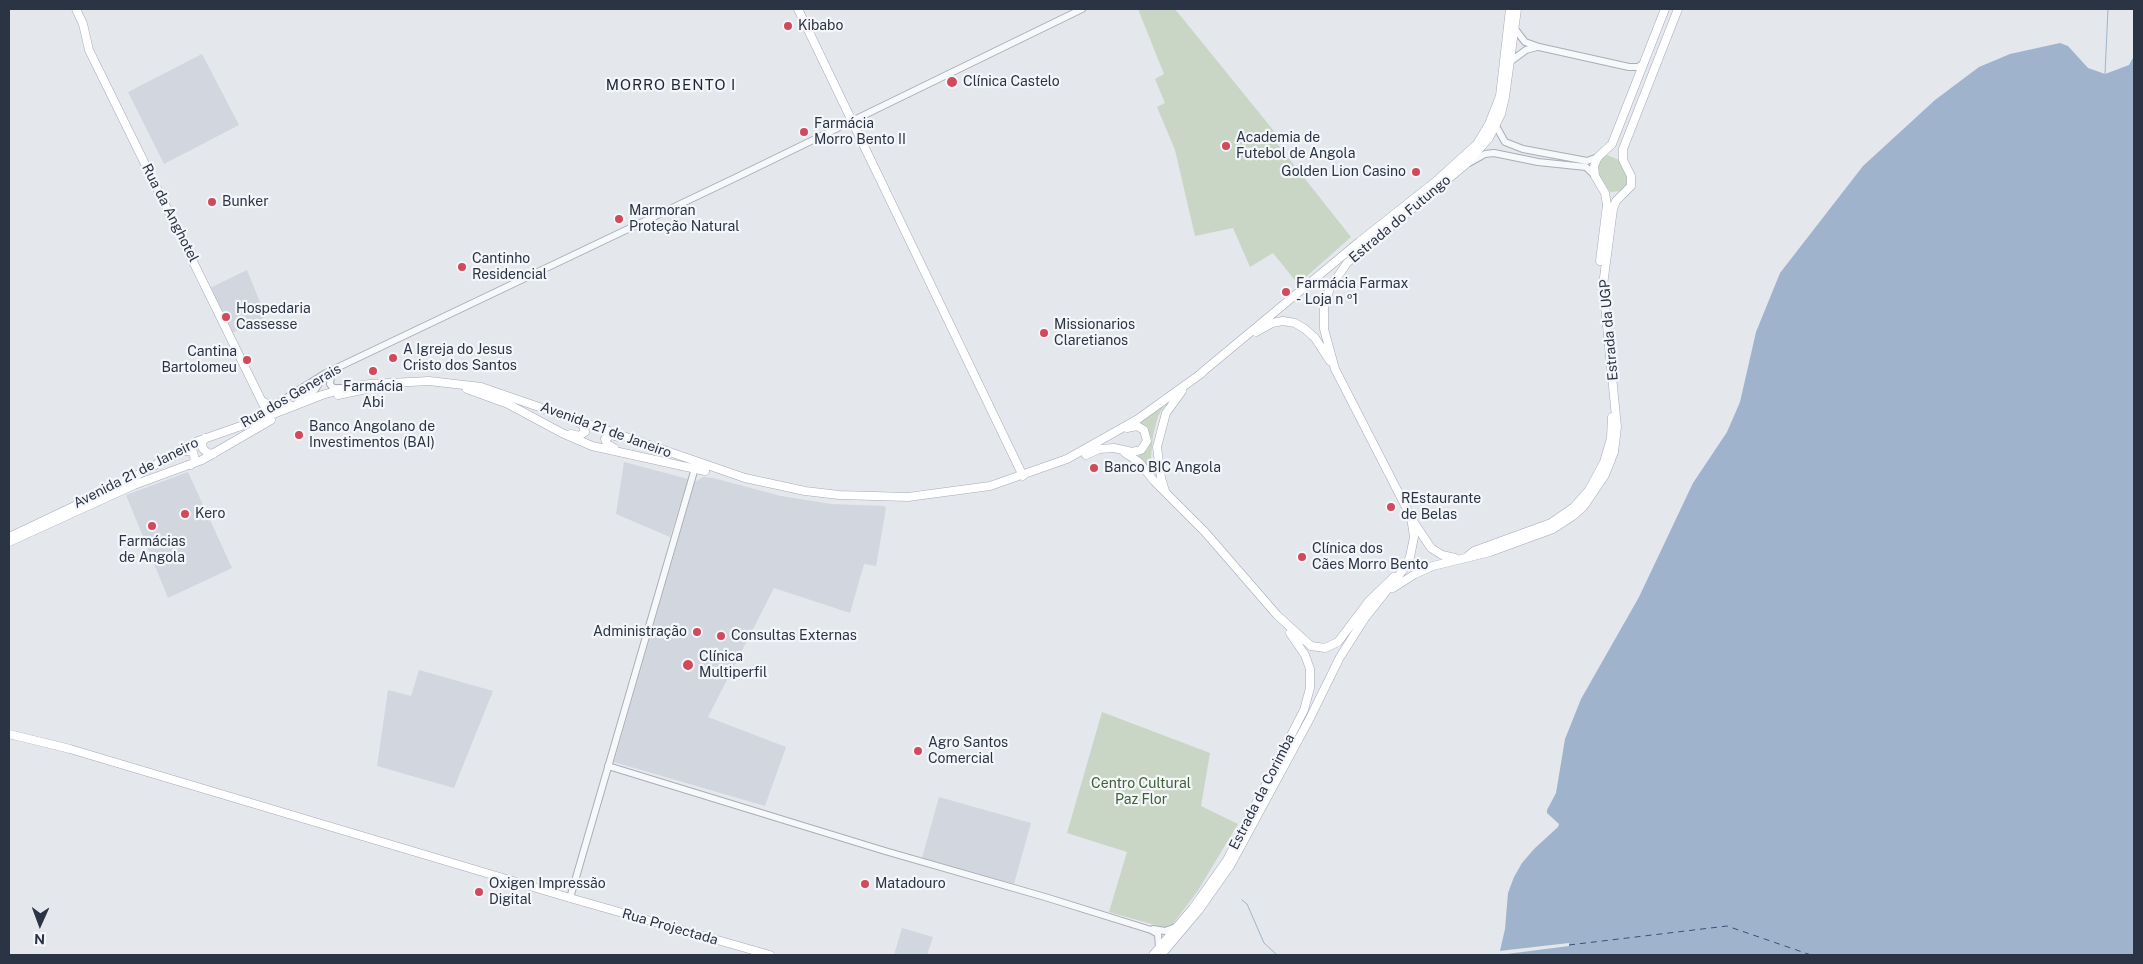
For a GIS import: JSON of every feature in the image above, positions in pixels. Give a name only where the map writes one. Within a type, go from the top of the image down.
[{"type":"main road","name":"Rua da Anghotel","points":[[75,9],[83,24],[89,50],[261,401],[269,408],[294,405]]},
{"type":"main road","points":[[798,9],[1023,476]]},
{"type":"main road","name":"Estrada do Futungo","points":[[1165,491],[1157,458],[1157,446],[1166,413],[1179,394],[1359,242],[1435,182],[1477,144],[1489,124],[1500,96],[1510,9]]},
{"type":"main road","name":"Estrada do Futungo","points":[[1318,699],[1356,631],[1403,570],[1410,557],[1413,543],[1411,517],[1335,369],[1326,341],[1323,318],[1326,297],[1334,280],[1356,254],[1466,165],[1483,147],[1496,126],[1505,97],[1516,9]]},
{"type":"main road","points":[[1622,196],[1614,197],[1605,194],[1595,176],[1594,166],[1598,157],[1606,152],[1612,144],[1665,9]]},
{"type":"main road","name":"Estrada da UGP","points":[[1469,555],[1476,556],[1490,552],[1544,533],[1560,525],[1584,506],[1605,475],[1614,452],[1617,427],[1603,277],[1614,205],[1628,190],[1631,181],[1624,160],[1624,145],[1678,9]]},
{"type":"main road","points":[[1606,152],[1617,154],[1624,160]]},
{"type":"main road","name":"Estrada da UGP","points":[[1387,592],[1422,571],[1469,555],[1474,550],[1541,528],[1563,516],[1590,490],[1604,462],[1611,438],[1612,412],[1598,290],[1608,209],[1605,194]]},
{"type":"main road","points":[[1227,352],[1266,326],[1287,322],[1298,325],[1308,332],[1335,369]]},
{"type":"main road","name":"Avenida 21 de Janeiro","points":[[9,542],[134,485],[191,465],[262,424],[295,409],[327,398],[380,387],[428,385],[465,388],[489,396],[592,446],[682,461],[779,486],[822,493],[868,497],[908,497],[958,492],[990,486],[1067,459],[1138,419],[1202,373]]},
{"type":"main road","name":"Avenida 21 de Janeiro","points":[[9,537],[122,483],[205,438],[294,405],[350,387],[392,382],[443,381],[491,389],[682,461],[695,468],[743,482],[809,496],[869,501],[958,496],[1032,478],[1091,452],[1106,449]]},
{"type":"main road","points":[[530,416],[575,435],[583,435],[585,432],[585,428],[580,423],[535,405]]},
{"type":"main road","points":[[1105,439],[1133,426],[1144,430],[1147,438],[1144,448],[1137,452],[1106,449]]},
{"type":"main road","points":[[611,435],[682,461],[619,450],[609,446],[605,439],[611,435]]},
{"type":"main road","points":[[205,438],[202,443],[203,449],[213,454]]},
{"type":"main road","name":"Estrada do Futungo","points":[[1106,449],[1123,452],[1132,457],[1205,532],[1277,615],[1307,643],[1316,647],[1325,648],[1335,644],[1342,638],[1362,610],[1380,590],[1403,570]]},
{"type":"main road","points":[[181,450],[193,452],[195,460],[191,465]]},
{"type":"main road","points":[[1411,517],[1431,548],[1442,555],[1457,559]]},
{"type":"main road","name":"Estrada da Corimba","points":[[1160,952],[1227,860],[1270,778],[1307,701],[1311,679],[1309,662],[1277,615]]},
{"type":"main road","name":"Estrada da Corimba","points":[[1153,955],[1160,952],[1199,910],[1230,866],[1318,699]]},
{"type":"main road","name":"Rua Projectada","points":[[9,734],[70,749],[570,898],[770,955]]},
{"type":"street","name":"Rua dos Generais","points":[[235,428],[326,373],[720,185],[1082,9]]},
{"type":"street","points":[[1515,28],[1525,42],[1539,47],[1629,67],[1638,67],[1644,63]]},
{"type":"street","points":[[1511,61],[1526,50],[1539,47]]},
{"type":"street","points":[[1629,67],[1636,71],[1638,79]]},
{"type":"street","points":[[1496,126],[1501,138],[1509,144],[1578,160],[1588,161],[1598,157]]},
{"type":"street","points":[[1506,154],[1503,148],[1509,144]]},
{"type":"street","points":[[1466,165],[1485,154],[1506,154],[1538,162],[1586,168],[1595,176]]},
{"type":"street","points":[[337,368],[330,376],[330,384],[333,388],[338,389],[350,387]]},
{"type":"street","points":[[294,405],[314,391],[326,373]]},
{"type":"street","points":[[570,898],[695,468]]},
{"type":"street","points":[[608,766],[885,851],[1045,896],[1146,929],[1158,934],[1160,952]]},
{"type":"street","points":[[1146,929],[1165,931],[1179,926]]},
{"type":"shaded area","points":[[202,54],[239,125],[164,164],[128,92]]},
{"type":"shaded area","points":[[247,270],[266,317],[232,333],[210,288]]},
{"type":"shaded area","points":[[624,462],[688,479],[670,537],[616,514]]},
{"type":"shaded area","points":[[188,472],[232,568],[168,598],[126,495]]},
{"type":"shaded area","name":"Clínica Multiperfil","points":[[703,477],[781,496],[831,504],[884,506],[886,508],[876,566],[864,564],[850,613],[774,588],[708,717],[786,747],[765,806],[614,762],[695,482]]},
{"type":"shaded area","points":[[419,670],[493,691],[454,788],[377,766],[388,690],[411,696]]},
{"type":"shaded area","points":[[939,797],[1031,823],[1014,884],[922,858]]},
{"type":"shaded area","points":[[902,928],[933,937],[927,955],[894,955]]},
{"type":"green space","name":"Academia de Futebol de Angola","points":[[1138,9],[1175,9],[1278,136],[1275,141],[1351,237],[1298,284],[1273,253],[1250,267],[1233,228],[1195,236],[1175,150],[1157,107],[1165,103],[1155,79],[1164,74]]},
{"type":"green space","points":[[1607,155],[1619,160],[1629,177],[1628,185],[1622,191],[1610,192],[1597,172],[1597,164],[1602,156]]},
{"type":"green space","points":[[1168,399],[1158,416],[1153,436],[1151,457],[1156,476],[1138,456],[1147,450],[1152,440],[1148,429],[1138,422]]},
{"type":"green space","name":"Centro Cultural Paz Flor","points":[[1102,712],[1210,753],[1201,806],[1238,824],[1197,892],[1169,929],[1109,912],[1127,852],[1067,833]]},
{"type":"water","points":[[2060,43],[2068,46],[2088,68],[2105,74],[2129,65],[2134,56],[2134,955],[1499,955],[1505,929],[1508,893],[1514,877],[1522,863],[1559,824],[1547,813],[1547,810],[1556,793],[1565,739],[1581,699],[1639,597],[1693,483],[1727,432],[1740,402],[1756,332],[1780,273],[1863,166],[1935,100],[1979,67],[2010,54]]},
{"type":"pier","points":[[1569,943],[1569,946],[1499,955],[1499,951]]},
{"type":"waterway","points":[[2105,74],[2108,9]]},
{"type":"waterway","points":[[1242,900],[1247,904],[1264,943],[1277,955]]},
{"type":"ferry route","points":[[1569,945],[1727,926],[1811,955]]},
{"type":"place","name":"Kibabo","points":[[788,26]]},
{"type":"place","name":"Clínica Castelo","points":[[952,82]]},
{"type":"place","name":"Farmácia Morro Bento II","points":[[804,132]]},
{"type":"place","name":"Academia de Futebol de Angola","points":[[1226,146]]},
{"type":"place","name":"Golden Lion Casino","points":[[1416,172]]},
{"type":"place","name":"Bunker","points":[[212,202]]},
{"type":"place","name":"Marmoran Proteção Natural","points":[[619,219]]},
{"type":"place","name":"Cantinho Residencial","points":[[462,267]]},
{"type":"place","name":"Farmácia Farmax - Loja n º1","points":[[1286,292]]},
{"type":"place","name":"Hospedaria Cassesse","points":[[226,317]]},
{"type":"place","name":"Missionarios Claretianos","points":[[1044,333]]},
{"type":"place","name":"A Igreja do Jesus Cristo dos Santos","points":[[393,358]]},
{"type":"place","name":"Cantina Bartolomeu","points":[[247,360]]},
{"type":"place","name":"Farmácia Abi","points":[[373,371]]},
{"type":"place","name":"Banco Angolano de Investimentos (BAI)","points":[[299,435]]},
{"type":"place","name":"Banco BIC Angola","points":[[1094,468]]},
{"type":"place","name":"REstaurante de Belas","points":[[1391,507]]},
{"type":"place","name":"Kero","points":[[185,514]]},
{"type":"place","name":"Farmácias de Angola","points":[[152,526]]},
{"type":"place","name":"Clínica dos Cães Morro Bento","points":[[1302,557]]},
{"type":"place","name":"Administração","points":[[697,632]]},
{"type":"place","name":"Consultas Externas","points":[[721,636]]},
{"type":"place","name":"Clínica Multiperfil","points":[[688,665]]},
{"type":"place","name":"Agro Santos Comercial","points":[[918,751]]},
{"type":"place","name":"Matadouro","points":[[865,884]]},
{"type":"place","name":"Oxigen Impressão Digital","points":[[479,892]]},
{"type":"district","name":"MORRO BENTO I","points":[[671,85]]}]
